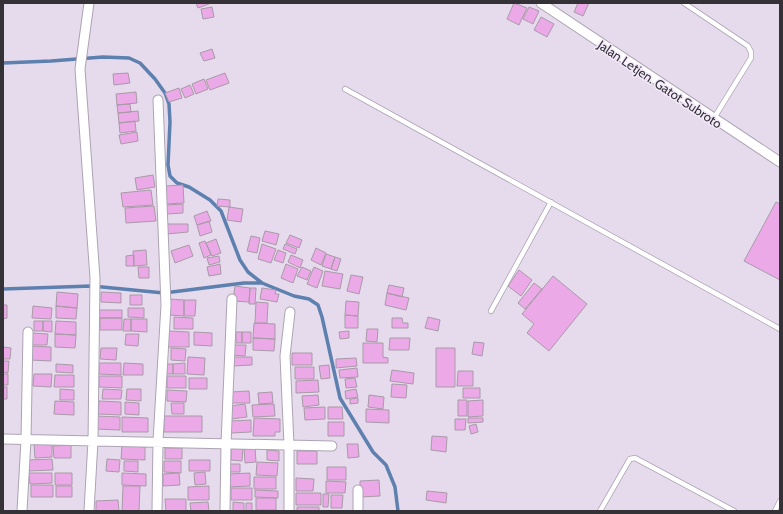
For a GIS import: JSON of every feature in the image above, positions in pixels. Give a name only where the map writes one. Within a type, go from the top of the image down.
[{"type":"street","points":[[89,3],[80,69],[95,278],[93,442],[89,511]]},
{"type":"street","name":"Jalan Letjen. Gatot Subroto","points":[[541,3],[713,120],[780,162]]},
{"type":"street","points":[[158,100],[166,305],[158,441],[158,511]]},
{"type":"street","points":[[225,511],[226,444],[232,299]]},
{"type":"street","points":[[289,511],[289,446],[285,356],[290,312]]},
{"type":"street","points":[[22,511],[26,440],[28,332]]},
{"type":"street","points":[[3,440],[93,442],[158,441],[289,446],[332,446]]},
{"type":"street","points":[[358,490],[358,511]]},
{"type":"lane","points":[[684,3],[748,46],[751,52],[751,58],[713,120]]},
{"type":"lane","points":[[346,89],[780,329]]},
{"type":"lane","points":[[491,311],[551,202]]},
{"type":"lane","points":[[600,511],[627,464],[630,460],[635,458],[734,511]]},
{"type":"lane","points":[[775,511],[780,501]]},
{"type":"building","points":[[196,3],[209,3],[209,4],[198,8]]},
{"type":"building","points":[[514,3],[527,8],[519,25],[507,19]]},
{"type":"building","points":[[578,3],[589,3],[583,16],[574,12]]},
{"type":"building","points":[[212,7],[214,17],[203,19],[201,9]]},
{"type":"building","points":[[529,7],[539,11],[533,24],[523,19]]},
{"type":"building","points":[[541,17],[554,24],[547,37],[534,30]]},
{"type":"building","points":[[212,49],[215,58],[204,61],[200,53]]},
{"type":"building","points":[[128,73],[130,83],[114,85],[113,74]]},
{"type":"building","points":[[225,73],[229,83],[210,90],[206,80]]},
{"type":"building","points":[[204,79],[208,89],[196,94],[192,84]]},
{"type":"building","points":[[190,85],[194,94],[185,98],[181,89]]},
{"type":"building","points":[[179,88],[182,98],[169,102],[165,93]]},
{"type":"building","points":[[136,92],[137,103],[117,105],[116,94]]},
{"type":"building","points":[[130,104],[131,112],[118,113],[117,105]]},
{"type":"building","points":[[138,111],[139,121],[119,123],[118,113]]},
{"type":"building","points":[[135,121],[136,131],[120,133],[119,123]]},
{"type":"building","points":[[137,132],[138,141],[121,144],[119,135]]},
{"type":"building","points":[[153,175],[155,187],[137,190],[135,178]]},
{"type":"building","points":[[183,185],[184,203],[166,204],[165,186]]},
{"type":"building","points":[[151,190],[153,205],[123,207],[121,193]]},
{"type":"building","points":[[218,199],[230,200],[230,207],[217,206]]},
{"type":"building","points":[[776,202],[780,204],[780,280],[744,261]]},
{"type":"building","points":[[183,204],[183,213],[167,214],[166,205]]},
{"type":"building","points":[[154,206],[156,221],[126,223],[125,208]]},
{"type":"building","points":[[229,207],[243,209],[241,222],[227,220]]},
{"type":"building","points":[[207,211],[211,221],[197,225],[194,216]]},
{"type":"building","points":[[209,221],[212,232],[200,236],[197,225]]},
{"type":"building","points":[[167,224],[188,224],[188,232],[167,234]]},
{"type":"building","points":[[265,231],[279,234],[276,245],[262,241]]},
{"type":"building","points":[[290,235],[302,240],[299,248],[286,243]]},
{"type":"building","points":[[251,236],[260,238],[257,253],[247,251]]},
{"type":"building","points":[[216,239],[221,253],[212,256],[206,243]]},
{"type":"building","points":[[205,241],[211,255],[204,258],[199,243]]},
{"type":"building","points":[[262,244],[276,249],[271,263],[258,259]]},
{"type":"building","points":[[285,244],[297,249],[295,254],[283,249]]},
{"type":"building","points":[[189,245],[193,256],[175,263],[171,251]]},
{"type":"building","points":[[316,248],[326,253],[321,265],[311,260]]},
{"type":"building","points":[[146,250],[147,265],[134,266],[133,251]]},
{"type":"building","points":[[278,250],[286,253],[283,263],[274,260]]},
{"type":"building","points":[[326,254],[335,257],[331,269],[322,266]]},
{"type":"building","points":[[134,255],[134,266],[126,266],[126,256]]},
{"type":"building","points":[[291,255],[303,260],[300,268],[288,262]]},
{"type":"building","points":[[219,256],[220,262],[209,265],[207,258]]},
{"type":"building","points":[[335,257],[341,259],[337,271],[331,269]]},
{"type":"building","points":[[220,264],[221,274],[209,276],[207,267]]},
{"type":"building","points":[[286,264],[298,269],[293,283],[281,278]]},
{"type":"building","points":[[138,267],[149,267],[149,278],[139,278]]},
{"type":"building","points":[[302,267],[311,271],[307,280],[297,276]]},
{"type":"building","points":[[314,267],[323,271],[317,288],[307,284]]},
{"type":"building","points":[[519,270],[532,280],[521,296],[508,286]]},
{"type":"building","points":[[325,271],[343,274],[340,289],[322,286]]},
{"type":"building","points":[[351,275],[363,277],[359,294],[347,291]]},
{"type":"building","points":[[553,276],[587,304],[549,351],[527,333],[534,324],[522,314]]},
{"type":"building","points":[[534,283],[542,289],[525,309],[518,303]]},
{"type":"building","points":[[389,285],[404,288],[402,297],[387,293]]},
{"type":"building","points":[[235,286],[250,288],[249,302],[233,301]]},
{"type":"building","points":[[250,288],[256,288],[255,304],[249,304]]},
{"type":"building","points":[[262,288],[276,290],[275,294],[279,294],[277,302],[260,299]]},
{"type":"building","points":[[57,292],[78,294],[77,308],[56,306]]},
{"type":"building","points":[[101,292],[121,293],[121,303],[101,302]]},
{"type":"building","points":[[387,293],[409,298],[406,310],[385,305]]},
{"type":"building","points":[[130,295],[142,295],[142,305],[130,305]]},
{"type":"building","points":[[170,299],[184,300],[184,316],[169,315]]},
{"type":"building","points":[[184,300],[196,300],[195,316],[184,316]]},
{"type":"building","points":[[346,301],[359,302],[358,316],[345,315]]},
{"type":"building","points":[[256,302],[268,303],[267,323],[255,323]]},
{"type":"building","points":[[3,305],[7,305],[7,318],[3,319]]},
{"type":"building","points":[[33,306],[52,308],[51,319],[32,318]]},
{"type":"building","points":[[56,306],[77,308],[76,319],[56,318]]},
{"type":"building","points":[[128,308],[144,308],[144,318],[128,317]]},
{"type":"building","points":[[96,310],[122,310],[122,318],[96,318]]},
{"type":"building","points":[[345,315],[358,316],[358,328],[345,328]]},
{"type":"building","points":[[174,317],[193,318],[193,329],[174,329]]},
{"type":"building","points":[[428,317],[440,320],[438,331],[425,328]]},
{"type":"building","points":[[100,318],[122,318],[122,330],[100,330]]},
{"type":"building","points":[[392,318],[402,318],[403,323],[408,323],[408,328],[392,328]]},
{"type":"building","points":[[124,319],[131,319],[131,331],[123,331]]},
{"type":"building","points":[[131,319],[147,319],[147,332],[131,331]]},
{"type":"building","points":[[34,321],[43,321],[43,331],[34,331]]},
{"type":"building","points":[[43,321],[52,321],[52,332],[43,331]]},
{"type":"building","points":[[56,321],[76,322],[76,335],[55,334]]},
{"type":"building","points":[[254,323],[275,324],[275,339],[253,338]]},
{"type":"building","points":[[367,329],[378,329],[377,342],[366,341]]},
{"type":"building","points":[[168,331],[189,332],[189,347],[168,347]]},
{"type":"building","points":[[349,331],[349,338],[340,339],[339,332]]},
{"type":"building","points":[[194,332],[212,333],[212,346],[194,345]]},
{"type":"building","points":[[236,332],[242,332],[242,343],[236,343]]},
{"type":"building","points":[[242,332],[251,332],[251,343],[242,343]]},
{"type":"building","points":[[32,333],[48,334],[47,345],[31,345]]},
{"type":"building","points":[[55,334],[76,335],[75,348],[55,347]]},
{"type":"building","points":[[126,334],[139,334],[138,346],[125,345]]},
{"type":"building","points":[[253,338],[275,339],[274,351],[253,350]]},
{"type":"building","points":[[390,338],[410,338],[409,350],[389,350]]},
{"type":"building","points":[[474,342],[484,343],[482,356],[472,354]]},
{"type":"building","points":[[363,343],[383,343],[383,357],[388,358],[388,363],[363,363]]},
{"type":"building","points":[[232,345],[246,345],[245,356],[232,355]]},
{"type":"building","points":[[30,346],[51,347],[51,361],[30,360]]},
{"type":"building","points":[[3,347],[11,348],[10,359],[3,359]]},
{"type":"building","points":[[101,348],[117,348],[116,360],[100,359]]},
{"type":"building","points":[[171,348],[186,349],[185,361],[171,360]]},
{"type":"building","points":[[436,348],[455,348],[455,387],[436,387]]},
{"type":"building","points":[[292,353],[312,353],[312,365],[292,365]]},
{"type":"building","points":[[188,357],[205,358],[204,375],[187,374]]},
{"type":"building","points":[[233,357],[252,357],[252,365],[233,366]]},
{"type":"building","points":[[356,358],[357,366],[336,368],[336,359]]},
{"type":"building","points":[[3,361],[9,361],[8,373],[3,372]]},
{"type":"building","points":[[99,363],[121,363],[121,375],[99,374]]},
{"type":"building","points":[[124,363],[143,364],[143,375],[123,375]]},
{"type":"building","points":[[185,363],[185,374],[173,374],[173,364]]},
{"type":"building","points":[[56,364],[73,365],[73,373],[56,372]]},
{"type":"building","points":[[165,364],[173,364],[173,374],[166,374]]},
{"type":"building","points":[[329,365],[330,378],[321,379],[319,366]]},
{"type":"building","points":[[295,367],[314,367],[314,379],[295,379]]},
{"type":"building","points":[[357,368],[358,377],[340,378],[339,370]]},
{"type":"building","points":[[392,370],[414,373],[413,384],[390,381]]},
{"type":"building","points":[[458,371],[473,371],[473,386],[457,386]]},
{"type":"building","points":[[3,374],[8,374],[8,385],[3,385]]},
{"type":"building","points":[[34,374],[52,374],[51,387],[33,386]]},
{"type":"building","points":[[55,375],[74,375],[74,387],[54,387]]},
{"type":"building","points":[[99,376],[122,376],[122,388],[99,387]]},
{"type":"building","points":[[167,376],[186,376],[186,388],[167,388]]},
{"type":"building","points":[[189,378],[207,378],[207,389],[189,389]]},
{"type":"building","points":[[355,378],[357,387],[346,388],[345,379]]},
{"type":"building","points":[[318,380],[319,392],[296,393],[296,381]]},
{"type":"building","points":[[392,384],[407,385],[406,398],[391,397]]},
{"type":"building","points":[[3,387],[7,387],[7,399],[3,399]]},
{"type":"building","points":[[463,388],[480,388],[480,398],[463,398]]},
{"type":"building","points":[[60,389],[74,390],[74,400],[60,400]]},
{"type":"building","points":[[103,389],[122,390],[121,399],[102,399]]},
{"type":"building","points":[[127,389],[141,389],[141,401],[126,400]]},
{"type":"building","points":[[356,389],[358,397],[346,399],[345,391]]},
{"type":"building","points":[[167,390],[187,391],[186,402],[167,401]]},
{"type":"building","points":[[249,391],[250,403],[232,403],[231,392]]},
{"type":"building","points":[[272,392],[273,403],[259,404],[258,393]]},
{"type":"building","points":[[318,395],[319,405],[303,407],[302,396]]},
{"type":"building","points":[[369,395],[384,397],[383,409],[368,407]]},
{"type":"building","points":[[358,398],[358,403],[350,404],[350,399]]},
{"type":"building","points":[[458,400],[467,400],[467,416],[458,416]]},
{"type":"building","points":[[483,400],[483,416],[468,417],[468,401]]},
{"type":"building","points":[[55,401],[74,402],[74,415],[54,414]]},
{"type":"building","points":[[99,401],[121,402],[121,415],[98,414]]},
{"type":"building","points":[[125,402],[139,403],[139,415],[125,414]]},
{"type":"building","points":[[171,403],[184,403],[184,414],[172,414]]},
{"type":"building","points":[[245,404],[247,417],[232,419],[230,406]]},
{"type":"building","points":[[274,404],[275,416],[253,417],[252,405]]},
{"type":"building","points":[[325,407],[325,419],[305,420],[304,408]]},
{"type":"building","points":[[328,407],[342,407],[343,419],[328,419]]},
{"type":"building","points":[[366,409],[389,410],[389,423],[366,422]]},
{"type":"building","points":[[96,416],[120,417],[120,430],[95,429]]},
{"type":"building","points":[[164,416],[202,416],[202,432],[164,432]]},
{"type":"building","points":[[122,417],[148,418],[148,432],[122,432]]},
{"type":"building","points":[[254,418],[280,419],[280,432],[275,432],[275,436],[253,436]]},
{"type":"building","points":[[468,418],[483,418],[483,422],[468,423]]},
{"type":"building","points":[[455,419],[466,419],[465,430],[455,430]]},
{"type":"building","points":[[251,420],[251,432],[231,433],[230,421]]},
{"type":"building","points":[[328,422],[344,422],[344,436],[328,436]]},
{"type":"building","points":[[476,424],[478,432],[471,434],[469,426]]},
{"type":"building","points":[[432,436],[447,437],[446,452],[431,450]]},
{"type":"building","points":[[34,444],[52,444],[52,457],[35,458]]},
{"type":"building","points":[[347,444],[358,444],[359,457],[348,458]]},
{"type":"building","points":[[71,445],[71,458],[54,458],[53,446]]},
{"type":"building","points":[[122,445],[145,447],[145,460],[121,459]]},
{"type":"building","points":[[231,447],[243,448],[242,461],[231,460]]},
{"type":"building","points":[[165,448],[182,448],[182,459],[165,459]]},
{"type":"building","points":[[244,448],[255,448],[256,462],[245,463]]},
{"type":"building","points":[[267,450],[279,451],[279,461],[267,460]]},
{"type":"building","points":[[297,451],[317,451],[317,464],[297,464]]},
{"type":"building","points":[[52,459],[53,470],[28,471],[28,460]]},
{"type":"building","points":[[107,459],[120,460],[119,472],[106,471]]},
{"type":"building","points":[[189,460],[210,460],[210,471],[189,471]]},
{"type":"building","points":[[124,461],[138,461],[138,472],[124,471]]},
{"type":"building","points":[[164,461],[181,461],[181,473],[164,472]]},
{"type":"building","points":[[257,462],[278,463],[277,476],[256,475]]},
{"type":"building","points":[[228,464],[240,464],[240,472],[228,472]]},
{"type":"building","points":[[327,467],[346,467],[346,480],[327,480]]},
{"type":"building","points":[[205,472],[206,484],[195,485],[194,473]]},
{"type":"building","points":[[29,473],[52,473],[52,483],[30,484]]},
{"type":"building","points":[[55,473],[72,473],[72,485],[55,485]]},
{"type":"building","points":[[122,473],[146,474],[146,486],[122,485]]},
{"type":"building","points":[[179,473],[180,485],[163,486],[163,474]]},
{"type":"building","points":[[250,473],[250,486],[228,487],[228,474]]},
{"type":"building","points":[[254,477],[276,477],[276,489],[254,489]]},
{"type":"building","points":[[296,478],[314,479],[313,491],[296,491]]},
{"type":"building","points":[[379,480],[380,496],[360,497],[360,481]]},
{"type":"building","points":[[326,481],[346,482],[345,493],[326,493]]},
{"type":"building","points":[[31,485],[53,485],[53,497],[31,497]]},
{"type":"building","points":[[56,486],[72,486],[72,497],[56,497]]},
{"type":"building","points":[[123,486],[140,486],[139,511],[122,511]]},
{"type":"building","points":[[209,486],[209,500],[188,500],[188,487]]},
{"type":"building","points":[[231,488],[252,488],[252,500],[231,500]]},
{"type":"building","points":[[255,490],[278,491],[278,498],[255,497]]},
{"type":"building","points":[[427,491],[447,493],[446,503],[426,500]]},
{"type":"building","points":[[296,493],[321,493],[321,505],[296,505]]},
{"type":"building","points":[[323,494],[329,494],[328,507],[323,507]]},
{"type":"building","points":[[331,495],[343,495],[342,508],[331,508]]},
{"type":"building","points":[[256,498],[276,498],[276,510],[256,510]]},
{"type":"building","points":[[165,499],[186,499],[186,511],[166,511]]},
{"type":"building","points":[[118,500],[119,511],[96,511],[96,501]]},
{"type":"building","points":[[208,502],[209,511],[191,511],[190,503]]},
{"type":"building","points":[[233,502],[244,503],[244,511],[233,511]]},
{"type":"building","points":[[246,503],[252,503],[252,511],[246,511]]},
{"type":"building","points":[[297,507],[319,507],[319,511],[297,511]]},
{"type":"waterway","points":[[3,63],[103,57],[129,58],[140,63],[155,79],[165,93],[169,104],[170,122],[168,165],[170,176],[177,183],[189,187],[210,200],[221,211],[240,260],[248,272],[262,283]]},
{"type":"waterway","points":[[3,289],[92,286],[164,293],[244,283],[262,283],[294,296],[309,299],[318,305],[322,317],[340,398],[373,452],[386,465],[395,487],[398,511]]}]
